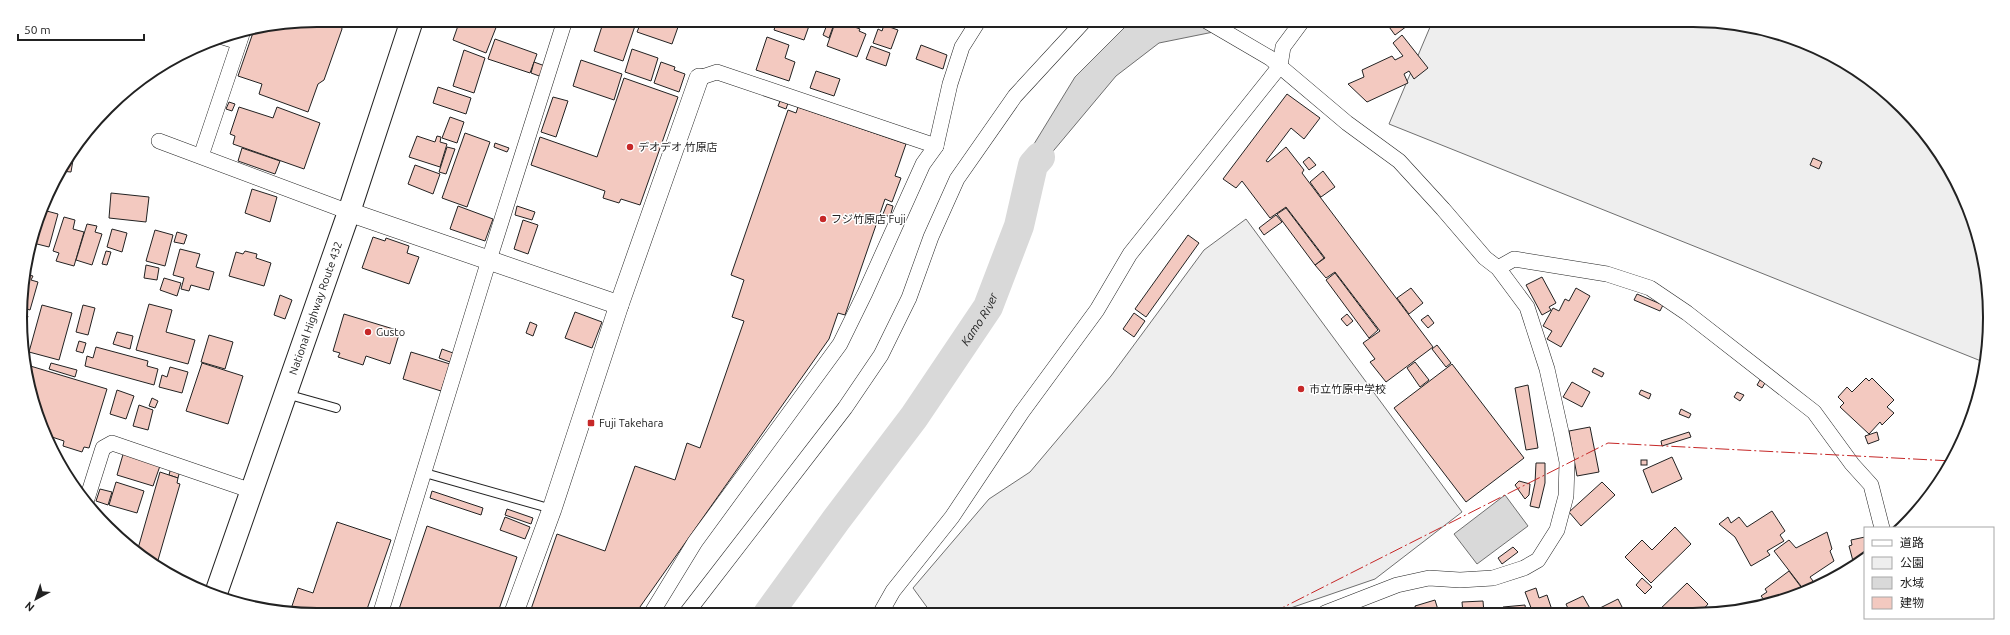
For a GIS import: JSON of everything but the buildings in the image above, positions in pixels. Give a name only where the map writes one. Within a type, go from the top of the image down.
[{"type":"highway","name":"National Highway Route 432","points":[[217,590],[350,212],[410,27]]},
{"type":"street","points":[[382,608],[425,473],[489,260],[563,27]]},
{"type":"street","points":[[655,608],[695,542],[840,344],[865,294],[924,164],[936,146],[952,76],[962,47],[975,27]]},
{"type":"street","points":[[691,608],[846,408],[881,355],[909,298],[931,237],[957,179],[1015,96],[1079,27]]},
{"type":"street","points":[[1217,27],[1275,62],[1347,123],[1399,161],[1444,209],[1485,258],[1498,268],[1527,307],[1548,376],[1567,462],[1566,496],[1557,530],[1538,560],[1508,574],[1493,578],[1460,580],[1429,578],[1397,585],[1338,608]]},
{"type":"street","points":[[883,608],[892,591],[952,517],[1022,412],[1098,310],[1130,254],[1275,62],[1298,27]]},
{"type":"street","points":[[201,156],[241,37]]},
{"type":"street","points":[[516,608],[552,509],[618,305],[699,78],[717,72],[936,146]]},
{"type":"street","points":[[159,141],[350,212],[618,305]]},
{"type":"street","points":[[1498,268],[1514,260],[1607,274],[1650,288],[1687,313],[1814,412],[1852,464],[1871,485],[1882,527]]},
{"type":"street","points":[[88,495],[103,448],[112,443],[252,491]]},
{"type":"lane","points":[[286,394],[336,408]]},
{"type":"lane","points":[[425,473],[552,509]]},
{"type":"green space","points":[[1430,27],[1692,27],[1730,29],[1768,37],[1804,49],[1854,76],[1884,99],[1911,126],[1934,156],[1944,172],[1968,224],[1981,280],[1983,318],[1980,361],[1389,124]]},
{"type":"green space","points":[[1246,219],[1462,512],[1375,579],[1291,608],[928,608],[913,588],[989,499],[1030,472],[1111,376],[1204,250]]},
{"type":"water","points":[[1125,27],[1238,27],[1159,43],[1116,76],[1039,168],[1026,195],[1023,162],[1075,77]]},
{"type":"water","points":[[1505,495],[1528,526],[1477,564],[1454,534]]},
{"type":"waterway","name":"Kamo River","points":[[772,608],[836,520],[914,417],[988,307],[1019,226],[1033,165],[1040,157]]},
{"type":"power","points":[[1282,608],[1608,443],[1945,461]]},
{"type":"place","name":"デオデオ 竹原店","points":[[630,147]]},
{"type":"place","name":"フジ竹原店 Fuji","points":[[823,219]]},
{"type":"place","name":"Gusto","points":[[368,332]]},
{"type":"place","name":"市立竹原中学校","points":[[1301,389]]},
{"type":"place","name":"Fuji Takehara","points":[[591,423]]}]
